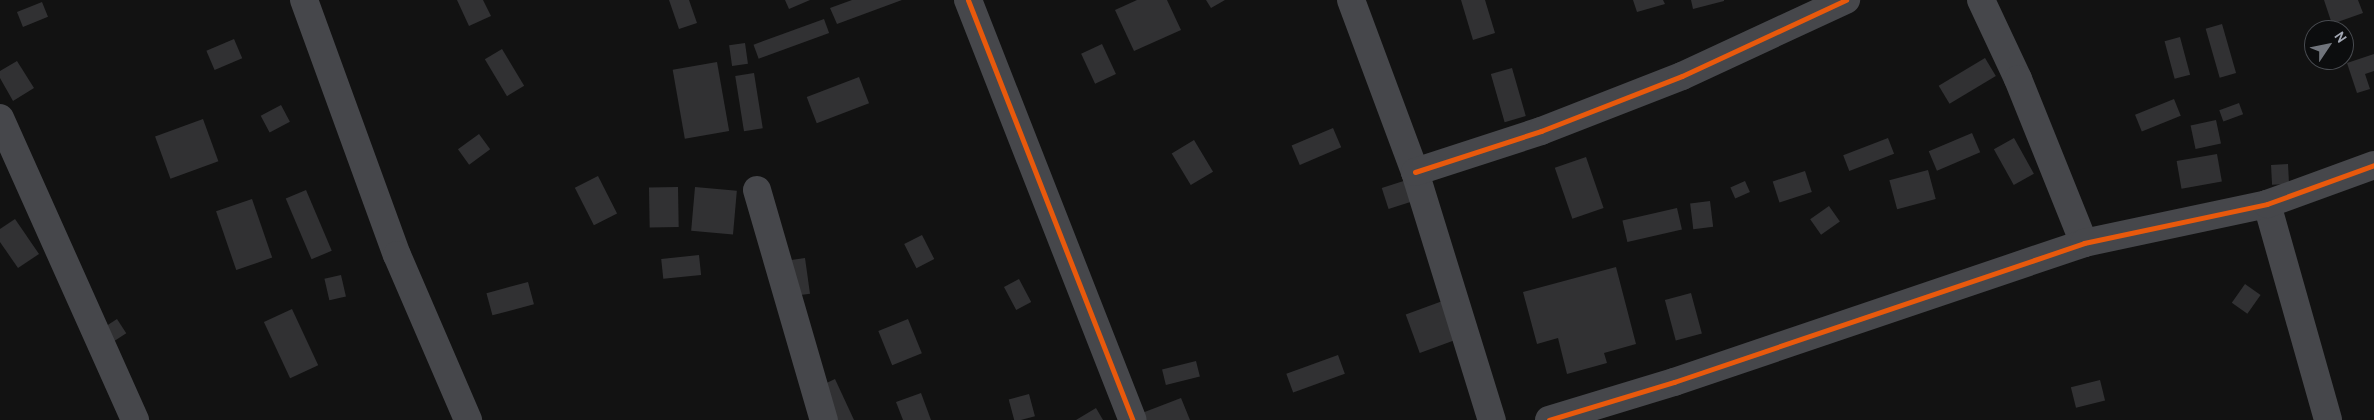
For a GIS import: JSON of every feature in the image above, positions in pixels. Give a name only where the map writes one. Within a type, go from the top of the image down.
[{"type":"street","points":[[304,0],[397,255],[468,420]]},
{"type":"street","points":[[968,0],[1134,420]]},
{"type":"street","points":[[1351,0],[1415,172],[1492,420]]},
{"type":"street","points":[[1415,172],[1541,131],[1682,76],[1846,0]]},
{"type":"street","points":[[1981,0],[2018,79],[2084,243]]},
{"type":"street","points":[[0,118],[135,420]]},
{"type":"street","points":[[1549,420],[1674,382],[2084,243],[2267,204],[2374,165]]},
{"type":"street","points":[[757,190],[824,420]]},
{"type":"street","points":[[2267,204],[2328,420]]},
{"type":"building","points":[[457,0],[483,0],[491,16],[469,26]]},
{"type":"building","points":[[669,0],[689,0],[697,23],[679,29]]},
{"type":"building","points":[[785,0],[810,0],[789,9]]},
{"type":"building","points":[[852,0],[902,0],[837,24],[830,8]]},
{"type":"building","points":[[1137,0],[1167,0],[1181,30],[1134,51],[1115,10]]},
{"type":"building","points":[[1206,0],[1225,0],[1211,8]]},
{"type":"building","points":[[1461,0],[1485,0],[1495,33],[1473,40]]},
{"type":"building","points":[[1633,0],[1663,0],[1665,4],[1637,12]]},
{"type":"building","points":[[1691,0],[1724,0],[1724,1],[1693,9]]},
{"type":"building","points":[[2324,0],[2358,0],[2363,13],[2343,20],[2331,20]]},
{"type":"building","points":[[42,2],[48,17],[23,27],[17,12]]},
{"type":"building","points":[[824,19],[829,33],[759,59],[754,45]]},
{"type":"building","points":[[2222,24],[2236,73],[2220,78],[2206,29]]},
{"type":"building","points":[[2180,37],[2190,75],[2175,79],[2165,41]]},
{"type":"building","points":[[234,39],[242,58],[215,70],[206,51]]},
{"type":"building","points":[[745,43],[748,64],[732,66],[729,45]]},
{"type":"building","points":[[1102,44],[1116,74],[1095,84],[1081,54]]},
{"type":"building","points":[[502,49],[524,86],[507,96],[485,59]]},
{"type":"building","points":[[2374,54],[2374,71],[2365,74],[2370,89],[2357,93],[2349,70],[2354,70],[2354,61]]},
{"type":"building","points":[[1985,58],[1996,76],[1950,104],[1939,86]]},
{"type":"building","points":[[17,61],[34,88],[13,101],[0,78],[0,71]]},
{"type":"building","points":[[717,62],[729,131],[685,139],[673,70]]},
{"type":"building","points":[[1512,68],[1526,116],[1505,122],[1491,74]]},
{"type":"building","points":[[754,73],[763,128],[744,131],[735,76]]},
{"type":"building","points":[[859,77],[869,103],[817,123],[807,97]]},
{"type":"building","points":[[2174,99],[2181,116],[2142,131],[2135,115]]},
{"type":"building","points":[[2239,103],[2243,114],[2223,121],[2219,110]]},
{"type":"building","points":[[281,105],[290,122],[270,133],[261,116]]},
{"type":"building","points":[[203,119],[218,161],[170,179],[155,136]]},
{"type":"building","points":[[2216,120],[2221,143],[2196,149],[2191,125]]},
{"type":"building","points":[[1333,128],[1341,147],[1300,165],[1292,146]]},
{"type":"building","points":[[1972,133],[1980,152],[1937,171],[1929,151]]},
{"type":"building","points":[[479,134],[490,149],[469,165],[458,149]]},
{"type":"building","points":[[1888,138],[1894,154],[1849,171],[1843,155]]},
{"type":"building","points":[[2014,138],[2034,174],[2014,185],[1994,149]]},
{"type":"building","points":[[1194,140],[1213,172],[1191,185],[1172,153]]},
{"type":"building","points":[[2217,154],[2222,182],[2181,189],[2177,161]]},
{"type":"building","points":[[1586,157],[1604,208],[1572,219],[1555,168]]},
{"type":"building","points":[[2288,164],[2289,184],[2272,185],[2271,165]]},
{"type":"building","points":[[1928,170],[1936,199],[1897,209],[1889,180]]},
{"type":"building","points":[[1805,171],[1812,192],[1779,202],[1773,182]]},
{"type":"building","points":[[598,176],[617,213],[594,225],[575,188]]},
{"type":"building","points":[[1416,177],[1423,198],[1389,209],[1382,188]]},
{"type":"building","points":[[1745,181],[1750,192],[1735,198],[1730,188]]},
{"type":"building","points":[[678,187],[679,227],[650,228],[649,188]]},
{"type":"building","points":[[695,187],[737,191],[733,234],[691,231]]},
{"type":"building","points":[[306,190],[332,251],[312,259],[286,199]]},
{"type":"building","points":[[252,199],[272,258],[236,270],[216,211]]},
{"type":"building","points":[[1710,201],[1713,227],[1693,229],[1690,203]]},
{"type":"building","points":[[1829,206],[1840,222],[1821,235],[1810,219]]},
{"type":"building","points":[[1677,208],[1682,229],[1627,242],[1622,221]]},
{"type":"building","points":[[15,219],[39,254],[18,268],[0,242],[0,229]]},
{"type":"building","points":[[922,235],[934,259],[916,268],[904,244]]},
{"type":"building","points":[[699,255],[701,275],[663,279],[661,259]]},
{"type":"building","points":[[805,258],[810,294],[791,296],[786,261]]},
{"type":"building","points":[[1616,267],[1636,344],[1604,353],[1607,363],[1567,374],[1558,338],[1537,344],[1523,292]]},
{"type":"building","points":[[341,275],[346,296],[329,300],[324,279]]},
{"type":"building","points":[[1019,279],[1031,302],[1016,310],[1004,287]]},
{"type":"building","points":[[528,282],[534,304],[492,315],[486,293]]},
{"type":"building","points":[[2245,284],[2261,295],[2247,314],[2232,303]]},
{"type":"building","points":[[1691,293],[1702,334],[1676,341],[1665,300]]},
{"type":"building","points":[[1448,299],[1462,338],[1420,353],[1406,314]]},
{"type":"building","points":[[292,309],[318,365],[290,378],[264,322]]},
{"type":"building","points":[[117,319],[126,333],[112,343],[103,328]]},
{"type":"building","points":[[908,319],[922,353],[892,365],[878,331]]},
{"type":"building","points":[[1338,355],[1345,374],[1293,393],[1286,374]]},
{"type":"building","points":[[1196,361],[1200,377],[1166,385],[1162,369]]},
{"type":"building","points":[[835,379],[854,420],[831,420],[816,388]]},
{"type":"building","points":[[2100,380],[2105,400],[2076,408],[2071,387]]},
{"type":"building","points":[[921,393],[931,420],[903,420],[896,402]]},
{"type":"building","points":[[1029,394],[1035,416],[1014,420],[1009,399]]},
{"type":"building","points":[[1181,398],[1190,420],[1145,420],[1142,413]]},
{"type":"building","points":[[1096,408],[1103,420],[1076,420]]},
{"type":"cycle path","points":[[968,0],[1133,420]]},
{"type":"cycle path","points":[[1415,172],[1541,131],[1682,76],[1846,0]]},
{"type":"cycle path","points":[[1549,420],[1674,382],[2084,243],[2267,204],[2374,165]]}]
